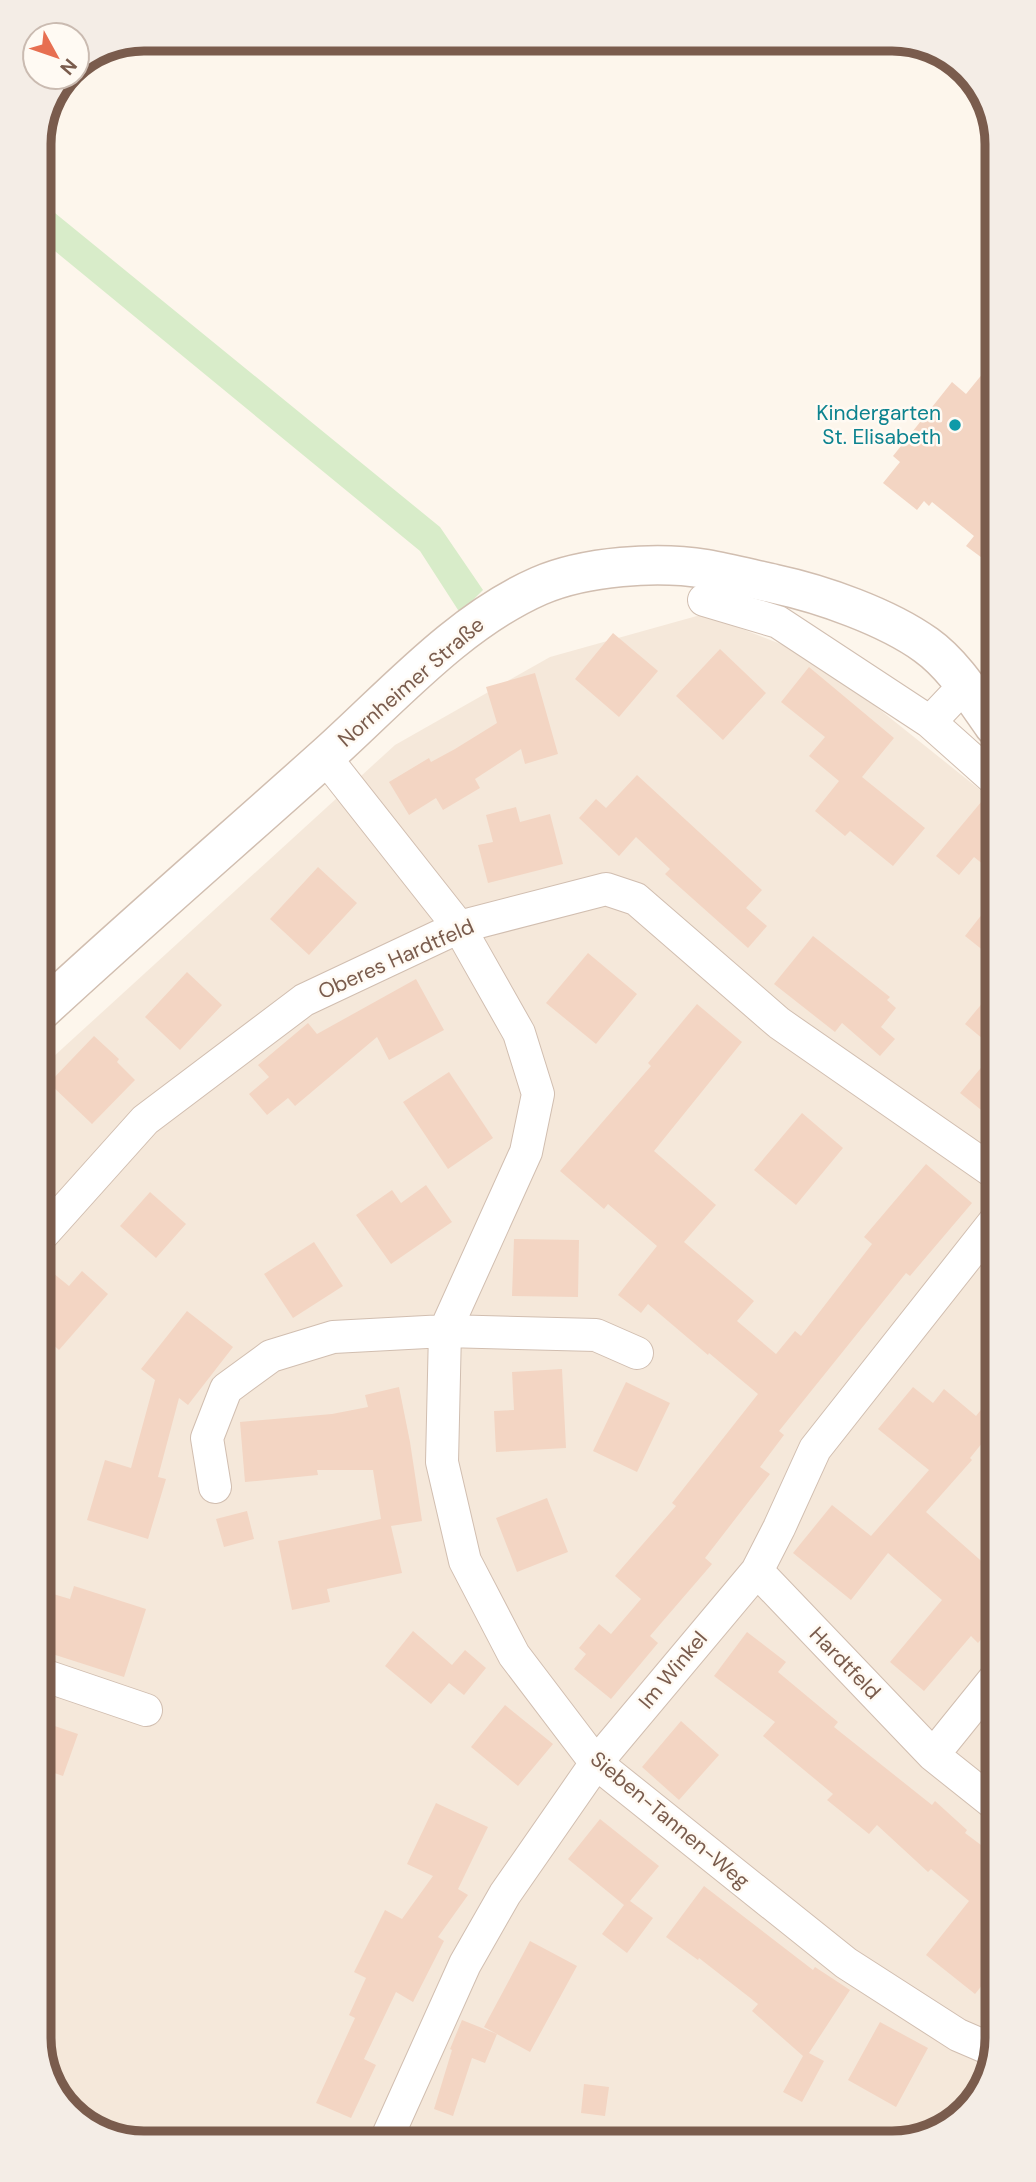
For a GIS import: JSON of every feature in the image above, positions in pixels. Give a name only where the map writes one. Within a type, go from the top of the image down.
[{"type":"street","name":"Nornheimer Straße","points":[[51,1002],[467,629],[541,585],[591,571],[649,565],[704,568],[793,588],[882,620],[928,646],[965,685],[985,713]]},
{"type":"street","points":[[704,600],[778,622],[930,722],[985,771]]},
{"type":"street","points":[[930,722],[965,685]]},
{"type":"street","name":"Sieben-Tannen-Weg","points":[[325,757],[459,927],[519,1032],[538,1094],[526,1152],[445,1331],[442,1462],[465,1561],[514,1655],[596,1763],[846,1963],[958,2035],[984,2046]]},
{"type":"street","name":"Oberes Hardtfeld","points":[[51,1224],[145,1120],[303,1000],[459,927],[606,889],[636,899],[779,1023],[985,1166]]},
{"type":"street","name":"Im Winkel","points":[[390,2131],[465,1964],[505,1894],[596,1763],[757,1572],[815,1449],[985,1234]]},
{"type":"street","points":[[215,1487],[207,1438],[226,1389],[271,1356],[333,1337],[445,1331],[596,1335],[637,1353]]},
{"type":"street","name":"Hardtfeld","points":[[757,1572],[933,1755],[985,1796]]},
{"type":"street","points":[[51,1678],[146,1710]]},
{"type":"street","points":[[933,1755],[985,1691]]},
{"type":"shaded area","points":[[704,614],[814,657],[985,794],[985,2038],[980,2068],[966,2095],[949,2112],[922,2126],[892,2131],[138,2131],[108,2124],[87,2112],[70,2095],[56,2068],[51,2038],[51,1059],[395,745],[550,657]]},
{"type":"green space","points":[[51,210],[440,527],[483,590],[460,613],[420,551],[51,248]]},
{"type":"building","name":"Kindergarten St. Elisabeth","points":[[985,371],[985,560],[966,546],[974,536],[932,502],[929,506],[924,501],[917,510],[883,483],[900,462],[893,456],[952,382],[966,394]]},
{"type":"building","points":[[613,633],[658,671],[619,717],[575,679]]},
{"type":"building","points":[[720,649],[766,693],[723,740],[676,696]]},
{"type":"building","points":[[809,667],[894,738],[862,777],[925,828],[893,866],[850,831],[845,836],[815,811],[839,781],[809,756],[825,737],[781,702]]},
{"type":"building","points":[[535,673],[558,754],[525,764],[521,749],[475,779],[480,788],[443,810],[436,798],[409,815],[389,782],[429,758],[431,762],[455,749],[497,723],[486,687]]},
{"type":"building","points":[[637,775],[762,890],[746,908],[767,926],[748,948],[665,874],[670,869],[636,837],[619,856],[579,818],[596,799],[606,808]]},
{"type":"building","points":[[985,797],[985,866],[974,857],[959,875],[936,856]]},
{"type":"building","points":[[516,807],[520,822],[550,814],[563,864],[488,883],[478,845],[493,842],[486,815]]},
{"type":"building","points":[[318,867],[357,903],[309,955],[270,919]]},
{"type":"building","points":[[985,910],[985,952],[965,936]]},
{"type":"building","points":[[813,936],[890,997],[887,1000],[896,1008],[881,1027],[895,1039],[880,1056],[842,1023],[835,1032],[774,984]]},
{"type":"building","points":[[588,953],[637,994],[596,1044],[546,1003]]},
{"type":"building","points":[[187,972],[222,1005],[180,1050],[145,1017]]},
{"type":"building","points":[[416,979],[444,1030],[389,1060],[377,1037],[295,1106],[288,1098],[267,1115],[249,1094],[269,1077],[258,1065],[308,1023],[317,1034]]},
{"type":"building","points":[[985,1000],[985,1041],[965,1024]]},
{"type":"building","points":[[697,1004],[742,1042],[654,1151],[716,1205],[684,1242],[754,1301],[737,1321],[776,1354],[795,1331],[801,1336],[872,1244],[864,1237],[926,1164],[972,1203],[910,1276],[906,1273],[779,1431],[784,1435],[760,1467],[770,1474],[705,1558],[712,1564],[650,1636],[658,1643],[611,1699],[574,1669],[586,1654],[579,1648],[599,1624],[611,1634],[641,1599],[615,1576],[676,1506],[672,1503],[758,1394],[648,1304],[641,1313],[618,1295],[657,1246],[608,1204],[604,1209],[560,1171],[651,1066],[648,1063]]},
{"type":"building","points":[[94,1036],[119,1059],[117,1062],[135,1080],[92,1124],[51,1085],[51,1081]]},
{"type":"building","points":[[985,1063],[985,1113],[960,1093]]},
{"type":"building","points":[[449,1072],[493,1138],[448,1169],[403,1102]]},
{"type":"building","points":[[802,1113],[843,1148],[796,1205],[754,1170]]},
{"type":"building","points":[[426,1185],[452,1222],[391,1264],[356,1215],[392,1190],[401,1203]]},
{"type":"building","points":[[150,1192],[186,1224],[156,1258],[120,1226]]},
{"type":"building","points":[[514,1239],[579,1240],[578,1297],[512,1296]]},
{"type":"building","points":[[314,1242],[343,1286],[293,1318],[264,1274]]},
{"type":"building","points":[[82,1271],[108,1294],[59,1350],[51,1343],[51,1275],[53,1273],[69,1286]]},
{"type":"building","points":[[187,1311],[233,1347],[188,1405],[179,1398],[158,1477],[166,1479],[148,1539],[87,1520],[105,1460],[131,1468],[155,1380],[141,1369]]},
{"type":"building","points":[[562,1369],[566,1448],[496,1452],[494,1411],[514,1410],[512,1372]]},
{"type":"building","points":[[626,1382],[670,1403],[637,1472],[593,1451]]},
{"type":"building","points":[[399,1387],[422,1521],[391,1526],[402,1573],[327,1589],[330,1602],[292,1610],[278,1541],[381,1519],[373,1470],[317,1470],[318,1475],[245,1482],[240,1422],[332,1414],[368,1407],[365,1395]]},
{"type":"building","points":[[913,1387],[933,1403],[944,1389],[976,1416],[985,1405],[985,1440],[970,1458],[972,1460],[926,1512],[985,1564],[985,1635],[978,1643],[971,1636],[924,1691],[890,1662],[942,1600],[888,1553],[851,1600],[793,1553],[832,1505],[871,1536],[929,1470],[878,1429]]},
{"type":"building","points":[[547,1498],[568,1552],[517,1572],[496,1518]]},
{"type":"building","points":[[247,1511],[254,1539],[224,1547],[216,1519]]},
{"type":"building","points":[[74,1586],[146,1609],[124,1677],[51,1654],[51,1593],[70,1599]]},
{"type":"building","points":[[413,1631],[452,1665],[465,1650],[486,1668],[464,1695],[449,1683],[431,1704],[385,1666]]},
{"type":"building","points":[[747,1632],[786,1662],[778,1672],[838,1722],[834,1727],[932,1805],[935,1801],[967,1830],[965,1833],[985,1848],[985,1982],[975,1994],[926,1955],[969,1901],[931,1869],[928,1872],[877,1825],[869,1834],[827,1800],[833,1794],[763,1736],[775,1722],[714,1676]]},
{"type":"building","points":[[505,1705],[553,1744],[518,1786],[471,1747]]},
{"type":"building","points":[[681,1721],[719,1755],[679,1800],[642,1767]]},
{"type":"building","points":[[51,1725],[78,1734],[63,1776],[51,1772]]},
{"type":"building","points":[[436,1803],[488,1827],[458,1889],[468,1895],[438,1937],[444,1941],[413,2002],[396,1992],[364,2059],[376,2065],[351,2118],[316,2103],[355,2018],[349,2015],[366,1978],[354,1972],[385,1910],[402,1919],[433,1876],[407,1864]]},
{"type":"building","points":[[600,1819],[659,1866],[630,1901],[653,1918],[627,1953],[602,1934],[624,1905],[568,1859]]},
{"type":"building","points":[[704,1886],[813,1970],[815,1967],[850,1990],[809,2053],[824,2061],[802,2102],[783,2092],[803,2056],[752,2011],[758,2004],[699,1958],[698,1960],[666,1937]]},
{"type":"building","points":[[530,1941],[577,1966],[530,2052],[484,2027]]},
{"type":"building","points":[[462,2020],[497,2034],[485,2063],[472,2058],[453,2116],[434,2109],[452,2050],[450,2049]]},
{"type":"building","points":[[880,2022],[928,2048],[896,2107],[848,2080]]},
{"type":"building","points":[[584,2084],[609,2087],[605,2116],[581,2113]]},
{"type":"place","name":"Kindergarten St. Elisabeth","points":[[955,425]]}]
